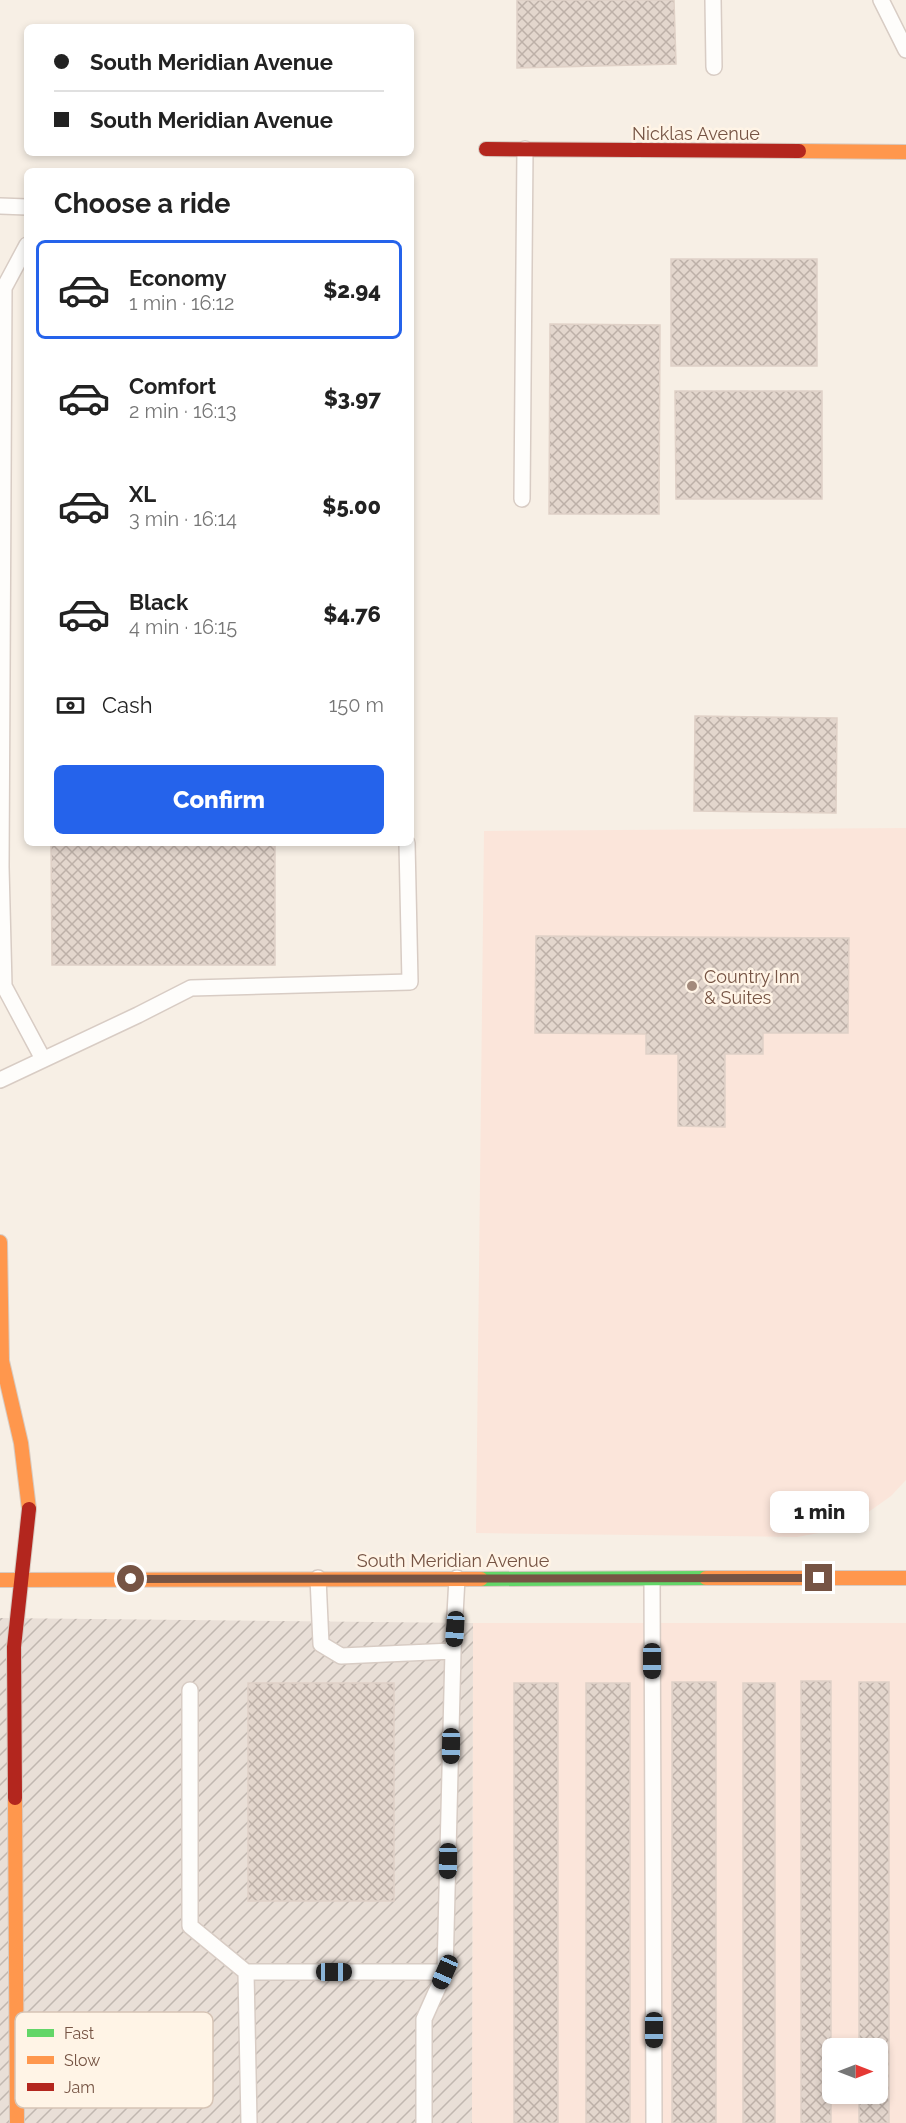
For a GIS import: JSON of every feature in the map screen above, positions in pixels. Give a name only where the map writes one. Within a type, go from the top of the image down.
[{"type":"street","name":"Nicklas Avenue","points":[[486,149],[906,152]]},
{"type":"street","points":[[0,1242],[2,1361],[21,1443],[29,1507],[14,1647],[17,2012]]},
{"type":"street","name":"South Meridian Avenue","points":[[0,1580],[906,1578]]},
{"type":"lane","points":[[713,0],[714,67]]},
{"type":"lane","points":[[881,0],[906,50]]},
{"type":"lane","points":[[522,500],[525,149]]},
{"type":"lane","points":[[0,206],[24,207]]},
{"type":"lane","points":[[24,251],[4,288],[1,867],[4,986],[43,1059]]},
{"type":"lane","points":[[0,1080],[191,988],[410,982],[407,846]]},
{"type":"lane","points":[[318,1578],[321,1644],[341,1656],[453,1651]]},
{"type":"lane","points":[[424,2123],[424,2019],[445,1972],[457,1578]]},
{"type":"lane","points":[[652,1579],[654,2123]]},
{"type":"lane","points":[[190,1690],[190,1926],[246,1972],[445,1972]]},
{"type":"lane","points":[[0,1755],[16,1754]]},
{"type":"lane","points":[[0,1935],[17,1935]]},
{"type":"lane","points":[[246,1972],[249,2123]]},
{"type":"shaded area","points":[[906,828],[906,1480],[891,1496],[846,1528],[797,1537],[476,1533],[484,831]]},
{"type":"shaded area","points":[[0,1618],[473,1623],[472,2123],[0,2123]]},
{"type":"shaded area","points":[[473,1623],[906,1623],[906,2123],[472,2123]]},
{"type":"building","points":[[517,0],[674,0],[676,64],[517,68]]},
{"type":"building","points":[[671,259],[817,259],[817,366],[671,366]]},
{"type":"building","points":[[550,324],[660,325],[659,514],[549,514]]},
{"type":"building","points":[[675,391],[822,391],[822,499],[676,499]]},
{"type":"building","points":[[695,716],[837,718],[836,813],[694,811]]},
{"type":"building","points":[[51,846],[275,846],[275,965],[52,965]]},
{"type":"building","name":"Country Inn & Suites","points":[[536,936],[849,938],[848,1033],[763,1033],[763,1054],[725,1054],[725,1127],[678,1126],[678,1054],[646,1054],[646,1034],[535,1033]]},
{"type":"building","points":[[801,1681],[831,1681],[831,2038],[822,2038],[822,2104],[831,2104],[831,2123],[801,2123]]},
{"type":"building","points":[[672,1682],[716,1682],[716,2123],[672,2123]]},
{"type":"building","points":[[859,1682],[889,1682],[889,2123],[859,2123],[859,2104],[888,2104],[888,2038],[859,2038]]},
{"type":"building","points":[[248,1683],[394,1683],[394,1901],[248,1901]]},
{"type":"building","points":[[514,1683],[558,1683],[558,2123],[514,2123]]},
{"type":"building","points":[[586,1683],[630,1683],[630,2123],[586,2123]]},
{"type":"building","points":[[743,1683],[775,1683],[775,2123],[743,2123]]},
{"type":"traffic: fast","points":[[481,1579],[706,1578]]},
{"type":"traffic: slow","points":[[799,151],[906,152]]},
{"type":"traffic: slow","points":[[0,1242],[2,1361],[21,1443],[29,1509]]},
{"type":"traffic: slow","points":[[706,1578],[906,1578]]},
{"type":"traffic: slow","points":[[0,1580],[481,1579]]},
{"type":"traffic: slow","points":[[15,1798],[16,2012]]},
{"type":"traffic: slow","points":[[17,2108],[17,2123]]},
{"type":"traffic: jam","points":[[486,149],[799,151]]},
{"type":"traffic: jam","points":[[15,1798],[14,1647],[29,1509]]},
{"type":"place","name":"Country Inn & Suites","points":[[692,986]]},
{"type":"route","points":[[131,1579],[819,1578]]}]
